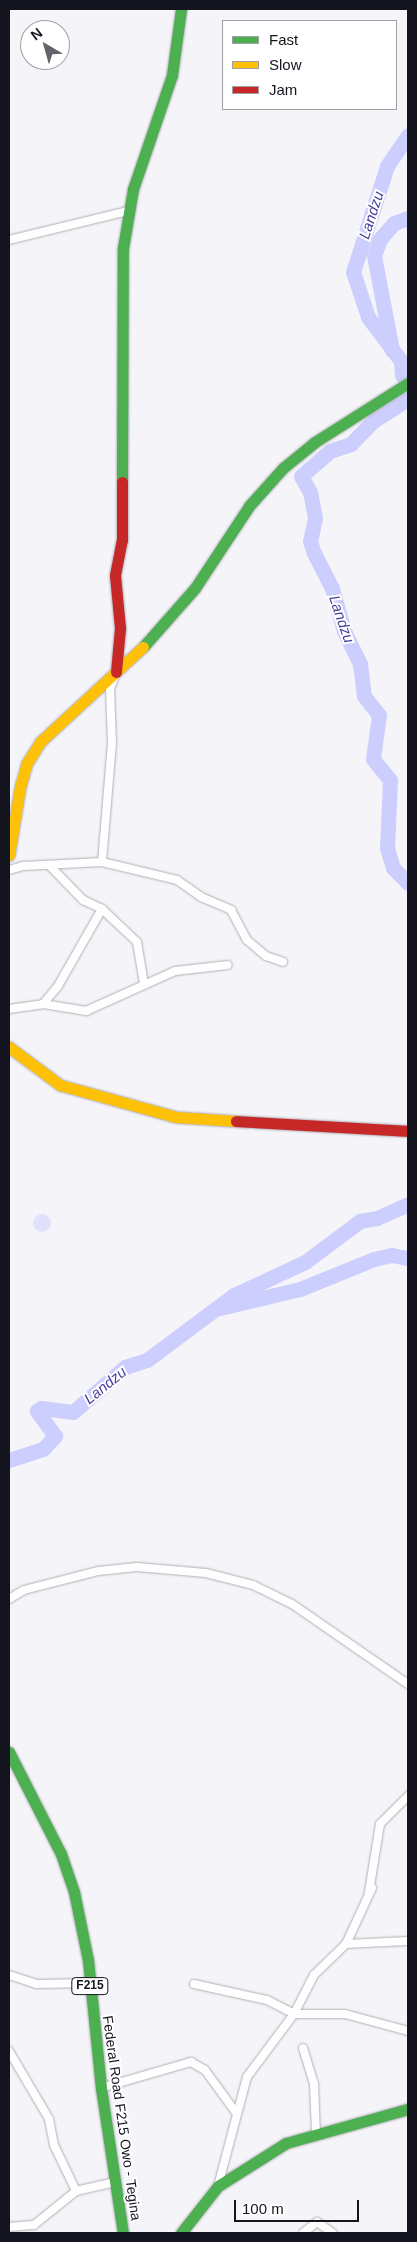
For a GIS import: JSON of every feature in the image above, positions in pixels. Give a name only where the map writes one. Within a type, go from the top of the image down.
[{"type":"street","points":[[102,862],[112,743],[110,689],[116,672],[120,628],[115,575],[122,540],[121,316],[128,211],[172,75],[182,9]]},
{"type":"street","points":[[9,240],[128,211]]},
{"type":"street","points":[[9,855],[27,763],[40,742],[162,629],[195,588],[249,506],[283,468],[348,420],[408,383]]},
{"type":"street","points":[[9,870],[102,862],[177,880],[201,897],[231,910],[247,940],[266,956],[283,962]]},
{"type":"street","points":[[49,866],[83,900],[102,909],[137,942],[144,984]]},
{"type":"street","points":[[43,1004],[58,986],[102,909]]},
{"type":"street","points":[[9,1009],[43,1004],[86,1011],[174,971],[228,965]]},
{"type":"street","points":[[9,1047],[60,1085],[176,1117],[408,1131]]},
{"type":"street","points":[[9,1599],[32,1588],[98,1571],[137,1567],[206,1573],[253,1585],[292,1604],[408,1684]]},
{"type":"street","name":"Federal Road F215 Owo - Tegina","points":[[9,1752],[61,1854],[81,1922],[90,1983],[101,2088],[123,2233]]},
{"type":"street","points":[[218,2186],[247,2077],[294,2014],[314,1975],[346,1944],[371,1890],[380,1824],[408,1796]]},
{"type":"street","points":[[346,1944],[408,1941]]},
{"type":"street","points":[[9,1975],[36,1984],[90,1983]]},
{"type":"street","points":[[194,1984],[267,2000],[294,2014],[345,2014],[408,2031]]},
{"type":"street","points":[[303,2048],[314,2084],[316,2133]]},
{"type":"street","points":[[9,2051],[48,2119],[54,2145],[76,2191]]},
{"type":"street","points":[[101,2088],[191,2062],[205,2070],[237,2114]]},
{"type":"street","points":[[181,2233],[218,2186],[286,2143],[316,2133],[408,2109]]},
{"type":"street","points":[[9,2227],[34,2225],[76,2191],[115,2182]]},
{"type":"street","points":[[303,2233],[317,2222],[333,2233]]},
{"type":"shaded area","points":[[38,1214],[46,1214],[51,1219],[49,1230],[38,1232],[33,1227],[33,1219]]},
{"type":"waterway","name":"Landzu","points":[[402,375],[401,361],[368,317],[353,272],[387,166],[408,135]]},
{"type":"waterway","name":"Landzu","points":[[392,350],[374,256],[380,239],[394,223],[408,218]]},
{"type":"waterway","name":"Landzu","points":[[408,399],[373,421],[351,444],[330,451],[301,476],[310,492],[315,518],[310,541],[332,588],[344,631],[360,664],[364,696],[379,715],[373,759],[390,780],[387,848],[393,868],[408,883]]},
{"type":"waterway","name":"Landzu","points":[[9,1460],[43,1449],[55,1436],[37,1411],[41,1408],[73,1412],[125,1367],[147,1360],[234,1295],[305,1262],[360,1221],[377,1218],[408,1204]]},
{"type":"waterway","name":"Landzu","points":[[220,1308],[300,1289],[374,1259],[392,1255],[408,1258]]},
{"type":"traffic: fast","points":[[122,482],[123,248],[133,189],[172,75],[181,9]]},
{"type":"traffic: fast","points":[[143,647],[195,588],[249,506],[283,468],[315,442],[408,383]]},
{"type":"traffic: fast","points":[[9,1752],[61,1854],[74,1892],[88,1960],[101,2088],[123,2233]]},
{"type":"traffic: fast","points":[[181,2233],[218,2186],[286,2143],[408,2109]]},
{"type":"traffic: slow","points":[[9,855],[20,787],[27,763],[40,742],[143,647]]},
{"type":"traffic: slow","points":[[9,1047],[60,1085],[176,1117],[236,1121]]},
{"type":"traffic: jam","points":[[116,672],[120,628],[115,575],[122,540],[122,482]]},
{"type":"traffic: jam","points":[[236,1121],[408,1131]]}]
